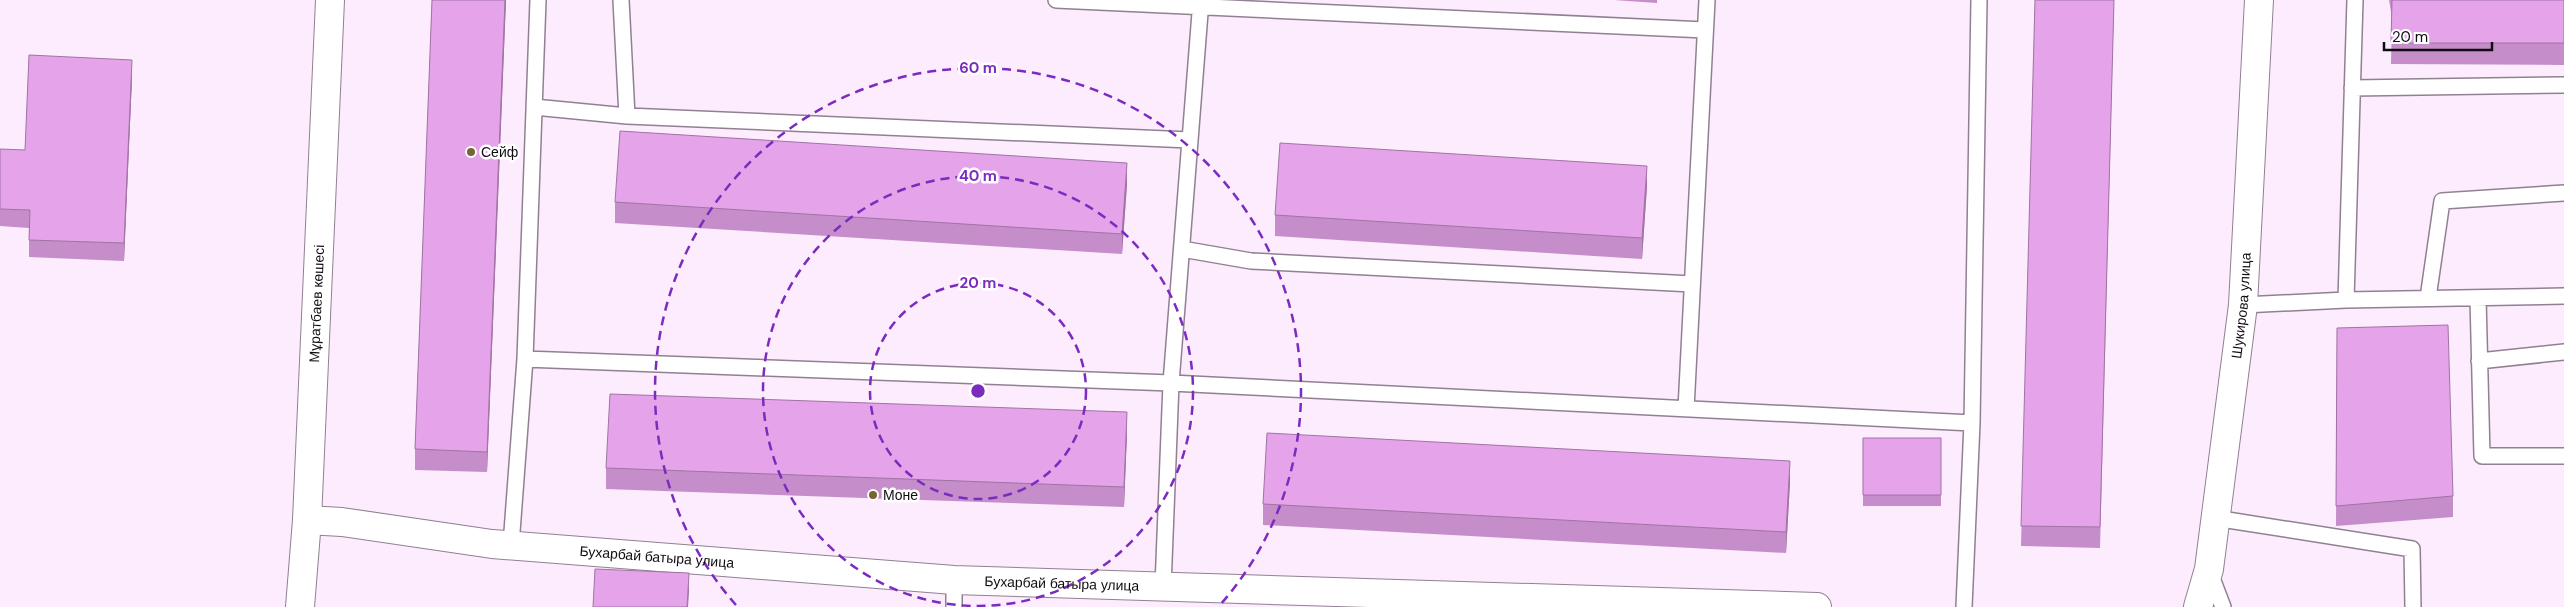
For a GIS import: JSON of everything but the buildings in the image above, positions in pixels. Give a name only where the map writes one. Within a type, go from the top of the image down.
[{"type":"street","name":"Мұратбаев көшесі","points":[[300,607],[307,520],[330,0]]},
{"type":"street","name":"Шукирова улица","points":[[2198,607],[2209,569],[2243,305],[2259,0]]},
{"type":"street","name":"Бухарбай батыра улица","points":[[307,520],[342,522],[511,545],[954,580],[1817,607]]},
{"type":"lane","points":[[511,545],[526,359],[538,0]]},
{"type":"lane","points":[[621,0],[628,116]]},
{"type":"lane","points":[[1056,0],[1200,4],[1705,30]]},
{"type":"lane","points":[[1686,409],[1707,0]]},
{"type":"lane","points":[[1964,607],[1972,422],[1979,0]]},
{"type":"lane","points":[[2346,300],[2354,0]]},
{"type":"lane","points":[[1163,587],[1171,383],[1200,4]]},
{"type":"lane","points":[[2352,88],[2564,85]]},
{"type":"lane","points":[[534,107],[628,116],[1190,140]]},
{"type":"lane","points":[[2428,298],[2442,201],[2564,193]]},
{"type":"lane","points":[[1182,249],[1252,261],[1692,284]]},
{"type":"lane","points":[[2243,305],[2346,300],[2564,296]]},
{"type":"lane","points":[[2478,298],[2482,456],[2564,456]]},
{"type":"lane","points":[[2480,361],[2564,352]]},
{"type":"lane","points":[[526,359],[1171,383],[1972,422]]},
{"type":"lane","points":[[2215,518],[2412,549],[2413,607]]},
{"type":"lane","points":[[2209,569],[2223,607]]},
{"type":"lane","points":[[954,580],[954,607]]},
{"type":"place","name":"Сейф","points":[[471,152]]},
{"type":"place","name":"Моне","points":[[873,495]]}]
